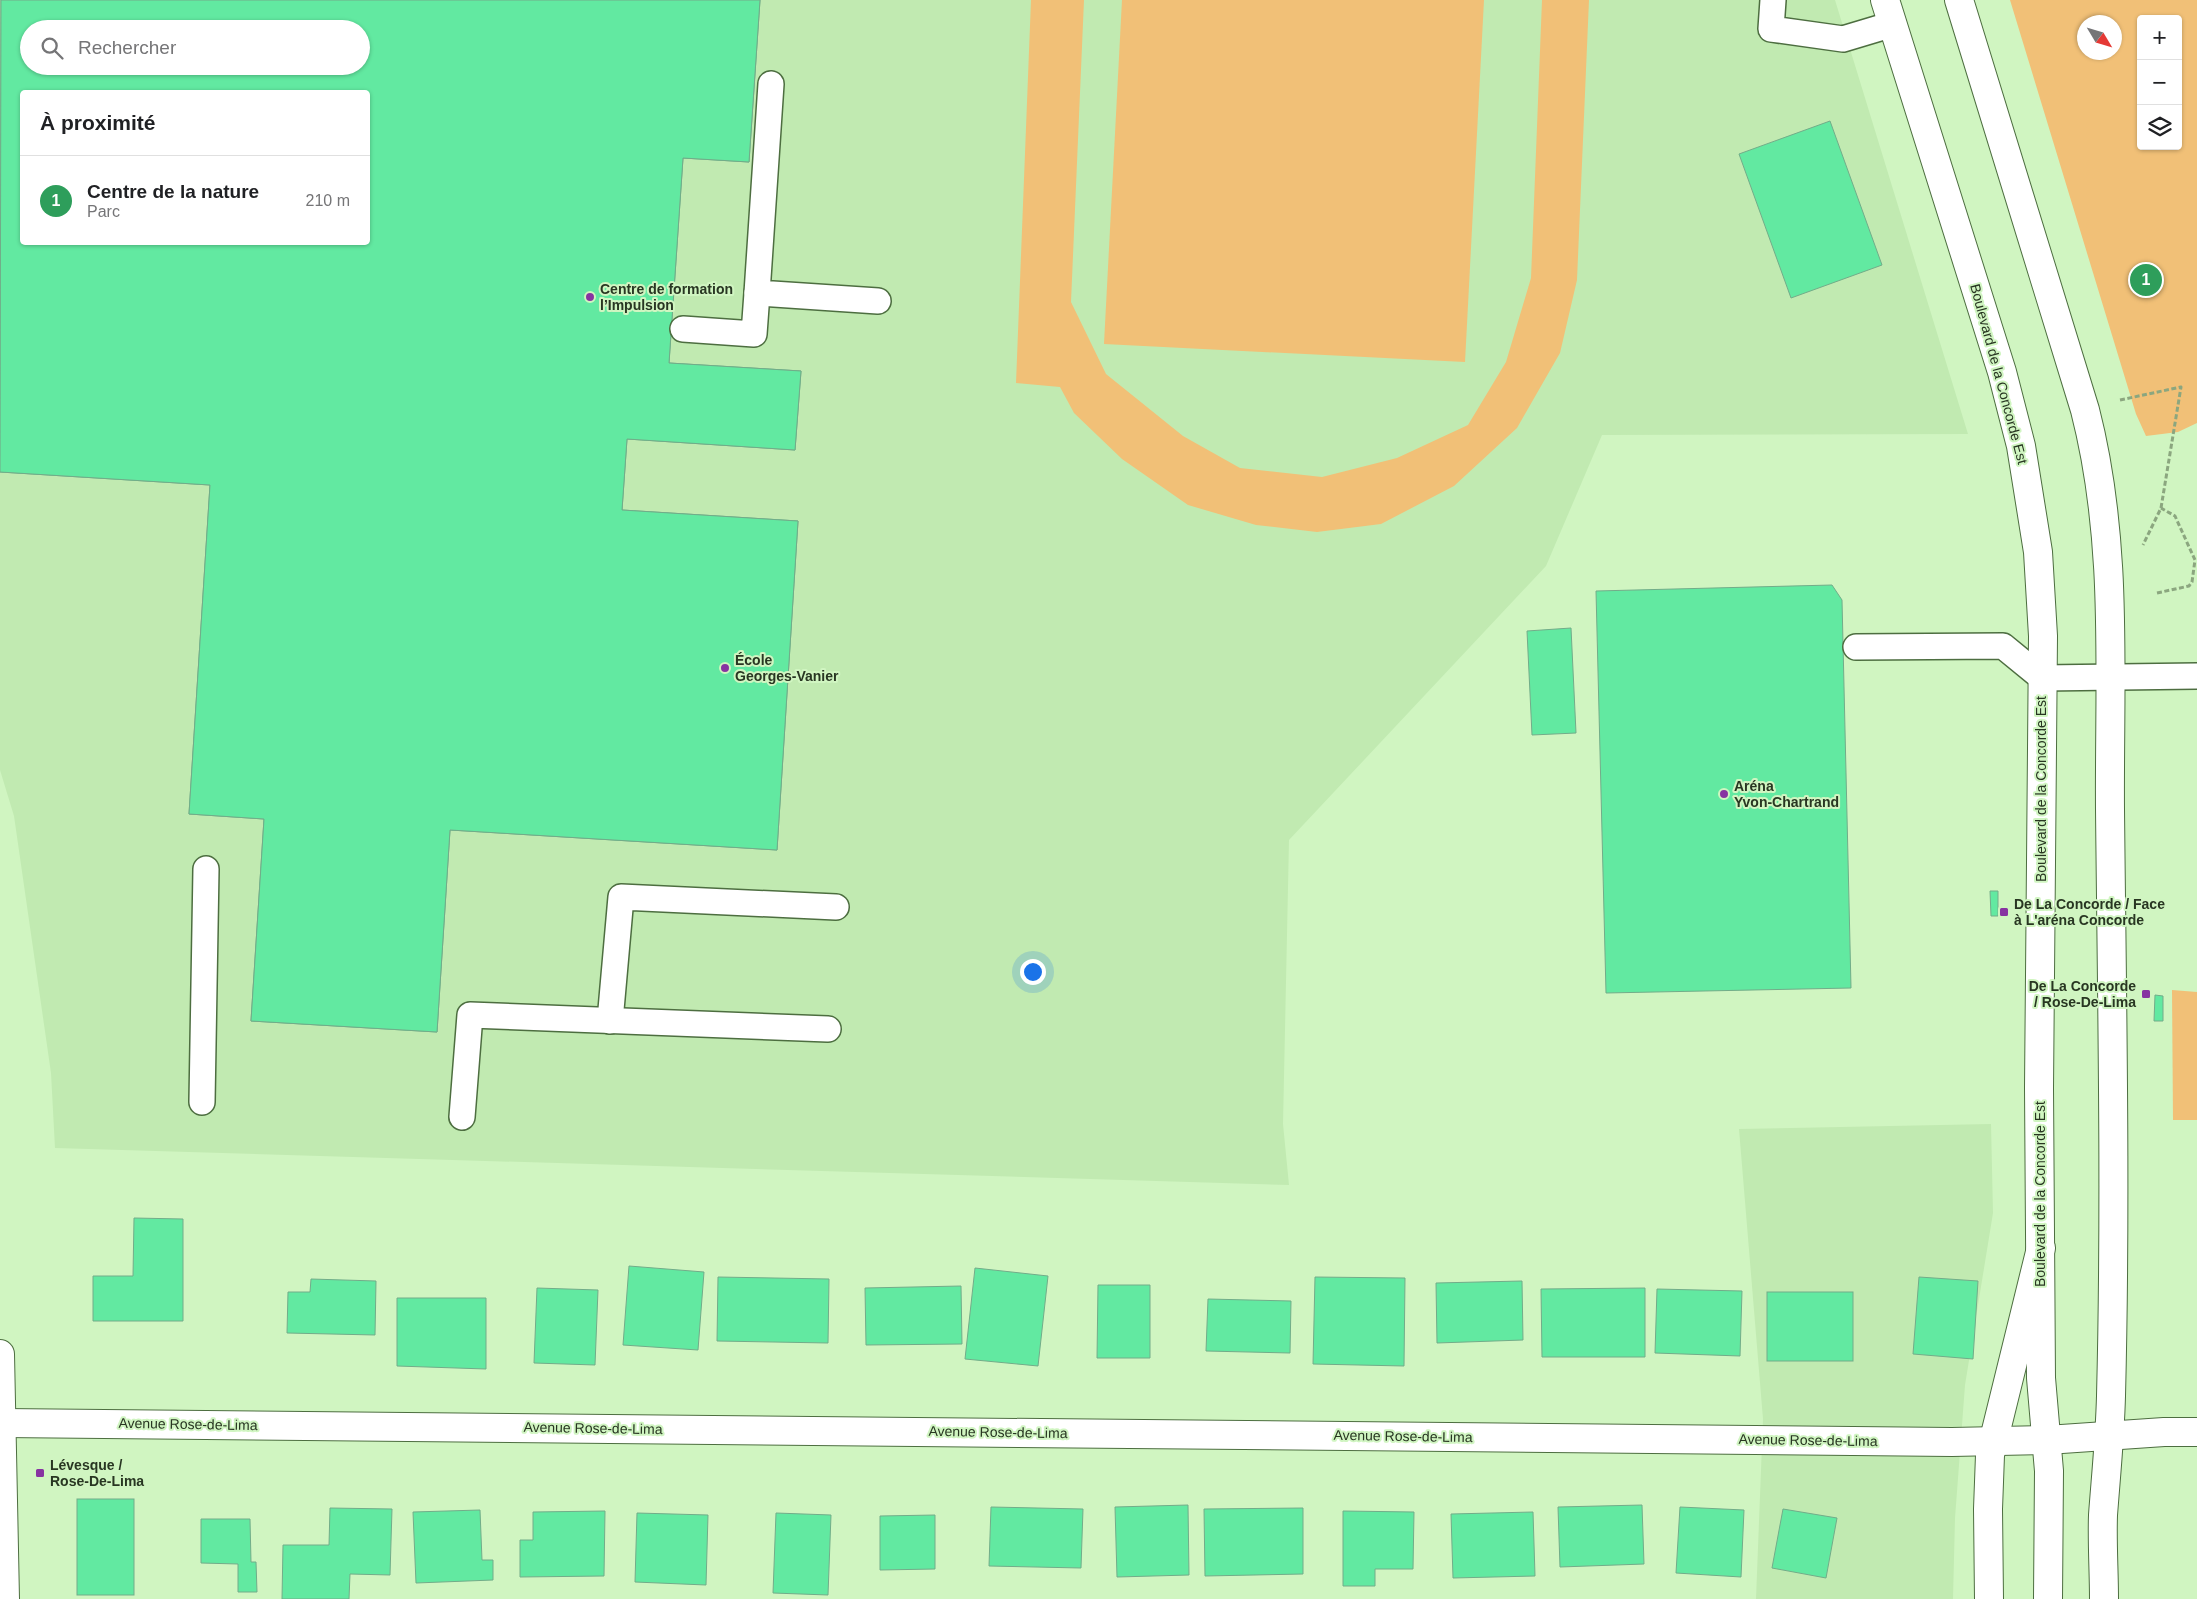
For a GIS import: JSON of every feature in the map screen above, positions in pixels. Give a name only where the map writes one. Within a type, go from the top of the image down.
[{"type":"main road","points":[[1959,0],[2078,384],[2094,446],[2108,549],[2112,676],[2110,782],[2112,1148],[2109,1436],[2103,1516],[2104,1599]]},
{"type":"main road","name":"Boulevard de la Concorde Est","points":[[1889,12],[2002,372],[2019,439],[2038,552],[2042,597],[2039,1079],[2041,1378],[2047,1440],[2048,1599]]},
{"type":"main road","points":[[1989,1599],[1988,1474],[1993,1442],[2041,1248]]},
{"type":"main road","points":[[0,1354],[3,1422],[5,1599]]},
{"type":"main road","name":"Avenue Rose-de-Lima","points":[[3,1422],[1993,1442],[2047,1440]]},
{"type":"main road","points":[[2047,1440],[2164,1432],[2197,1432]]},
{"type":"lane","points":[[1773,0],[1771,29],[1843,39],[1889,12]]},
{"type":"lane","points":[[682,329],[754,334],[771,84]]},
{"type":"lane","points":[[757,294],[878,301]]},
{"type":"lane","points":[[1856,648],[2003,646],[2042,678],[2197,676]]},
{"type":"lane","points":[[202,1102],[206,869]]},
{"type":"lane","points":[[610,1021],[621,897],[836,907]]},
{"type":"lane","points":[[462,1117],[470,1015],[828,1029]]},
{"type":"path","points":[[2119,400],[2181,387],[2161,508],[2143,545]]},
{"type":"path","points":[[2157,593],[2189,586],[2192,582],[2196,560],[2175,516],[2161,508]]},
{"type":"shaded area","name":"École Georges-Vanier","points":[[0,0],[1835,0],[1968,434],[1602,435],[1546,566],[1289,840],[1283,1124],[1289,1185],[55,1148],[51,1073],[14,816],[0,770]]},
{"type":"shaded area","points":[[1031,0],[1084,0],[1071,302],[1106,374],[1183,436],[1240,468],[1322,477],[1397,458],[1468,425],[1506,362],[1531,278],[1542,0],[1589,0],[1577,280],[1560,353],[1517,428],[1454,486],[1381,524],[1317,532],[1256,525],[1188,505],[1122,459],[1074,413],[1060,387],[1016,383]]},
{"type":"shaded area","points":[[1122,0],[1484,0],[1465,362],[1104,344]]},
{"type":"shaded area","points":[[2010,0],[2197,0],[2197,423],[2178,432],[2146,436],[2136,414]]},
{"type":"shaded area","points":[[2172,990],[2197,992],[2197,1120],[2173,1120]]},
{"type":"shaded area","points":[[1991,1124],[1993,1213],[1965,1385],[1955,1518],[1953,1599],[1756,1599],[1763,1419],[1739,1129]]},
{"type":"building","points":[[1,0],[760,0],[749,162],[683,158],[669,363],[801,371],[795,450],[627,439],[622,510],[798,521],[777,850],[450,830],[437,1032],[251,1021],[264,819],[189,814],[210,485],[0,472]],"holes":[[[20,90],[370,90],[370,187],[536,201],[514,506],[317,494],[339,245],[20,245]]]},
{"type":"building","points":[[1,0],[760,0],[749,162],[683,158],[669,363],[801,371],[795,450],[627,439],[622,510],[798,521],[777,850],[450,830],[437,1032],[251,1021],[264,819],[189,814],[210,485],[0,472]]},
{"type":"building","points":[[1830,121],[1882,265],[1791,298],[1739,154]]},
{"type":"building","name":"Aréna Yvon-Chartrand","points":[[1832,585],[1842,600],[1851,988],[1606,993],[1596,591]]},
{"type":"building","points":[[1571,628],[1576,733],[1532,735],[1527,631]]},
{"type":"building","points":[[1990,891],[1998,891],[1998,916],[1991,916]]},
{"type":"building","points":[[2155,995],[2163,996],[2163,1021],[2154,1021]]},
{"type":"building","points":[[134,1218],[183,1219],[183,1321],[93,1321],[93,1276],[133,1276]]},
{"type":"building","points":[[629,1266],[704,1272],[698,1350],[623,1345]]},
{"type":"building","points":[[975,1268],[1048,1276],[1038,1366],[965,1359]]},
{"type":"building","points":[[718,1277],[829,1279],[828,1343],[717,1341]]},
{"type":"building","points":[[1315,1277],[1405,1278],[1404,1366],[1313,1364]]},
{"type":"building","points":[[1919,1277],[1978,1281],[1973,1359],[1913,1354]]},
{"type":"building","points":[[311,1279],[376,1281],[375,1335],[287,1333],[288,1292],[310,1292]]},
{"type":"building","points":[[1522,1281],[1523,1340],[1437,1343],[1436,1283]]},
{"type":"building","points":[[1098,1285],[1150,1285],[1150,1358],[1097,1358]]},
{"type":"building","points":[[961,1286],[962,1344],[866,1345],[865,1288]]},
{"type":"building","points":[[537,1288],[598,1290],[595,1365],[534,1363]]},
{"type":"building","points":[[1645,1288],[1645,1357],[1542,1357],[1541,1289]]},
{"type":"building","points":[[1657,1289],[1742,1291],[1740,1356],[1655,1353]]},
{"type":"building","points":[[1767,1292],[1853,1292],[1853,1361],[1767,1361]]},
{"type":"building","points":[[397,1298],[486,1298],[486,1369],[397,1366]]},
{"type":"building","points":[[1208,1299],[1291,1301],[1290,1353],[1206,1351]]},
{"type":"building","points":[[77,1499],[134,1499],[134,1595],[77,1595]]},
{"type":"building","points":[[1188,1505],[1189,1575],[1117,1577],[1115,1507]]},
{"type":"building","points":[[1642,1505],[1644,1564],[1560,1567],[1558,1507]]},
{"type":"building","points":[[991,1507],[1083,1509],[1081,1568],[989,1566]]},
{"type":"building","points":[[1680,1507],[1744,1510],[1741,1577],[1676,1573]]},
{"type":"building","points":[[330,1508],[392,1509],[390,1575],[350,1574],[349,1599],[282,1599],[283,1545],[329,1545]]},
{"type":"building","points":[[1303,1508],[1303,1574],[1205,1576],[1204,1509]]},
{"type":"building","points":[[1783,1509],[1837,1518],[1826,1578],[1772,1568]]},
{"type":"building","points":[[480,1510],[482,1560],[493,1560],[493,1580],[416,1583],[413,1512]]},
{"type":"building","points":[[605,1511],[604,1576],[520,1577],[520,1540],[533,1540],[533,1512]]},
{"type":"building","points":[[1343,1511],[1414,1512],[1413,1569],[1375,1569],[1375,1586],[1343,1586]]},
{"type":"building","points":[[1533,1512],[1535,1576],[1453,1578],[1451,1514]]},
{"type":"building","points":[[637,1513],[708,1515],[706,1585],[635,1582]]},
{"type":"building","points":[[776,1513],[831,1515],[828,1595],[773,1593]]},
{"type":"building","points":[[935,1515],[935,1569],[880,1570],[880,1516]]},
{"type":"building","points":[[201,1519],[250,1519],[251,1562],[256,1562],[257,1592],[238,1592],[238,1564],[201,1563]]},
{"type":"place","name":"Centre de la nature","points":[[2146,280]]},
{"type":"place","name":"Centre de formation l’Impulsion","points":[[590,297]]},
{"type":"place","name":"École Georges-Vanier","points":[[725,668]]},
{"type":"place","name":"Aréna Yvon-Chartrand","points":[[1724,794]]},
{"type":"place","name":"De La Concorde / Face à L'aréna Concorde","points":[[2004,912]]},
{"type":"place","name":"De La Concorde / Rose-De-Lima","points":[[2146,994]]},
{"type":"place","name":"Lévesque / Rose-De-Lima","points":[[40,1473]]}]
